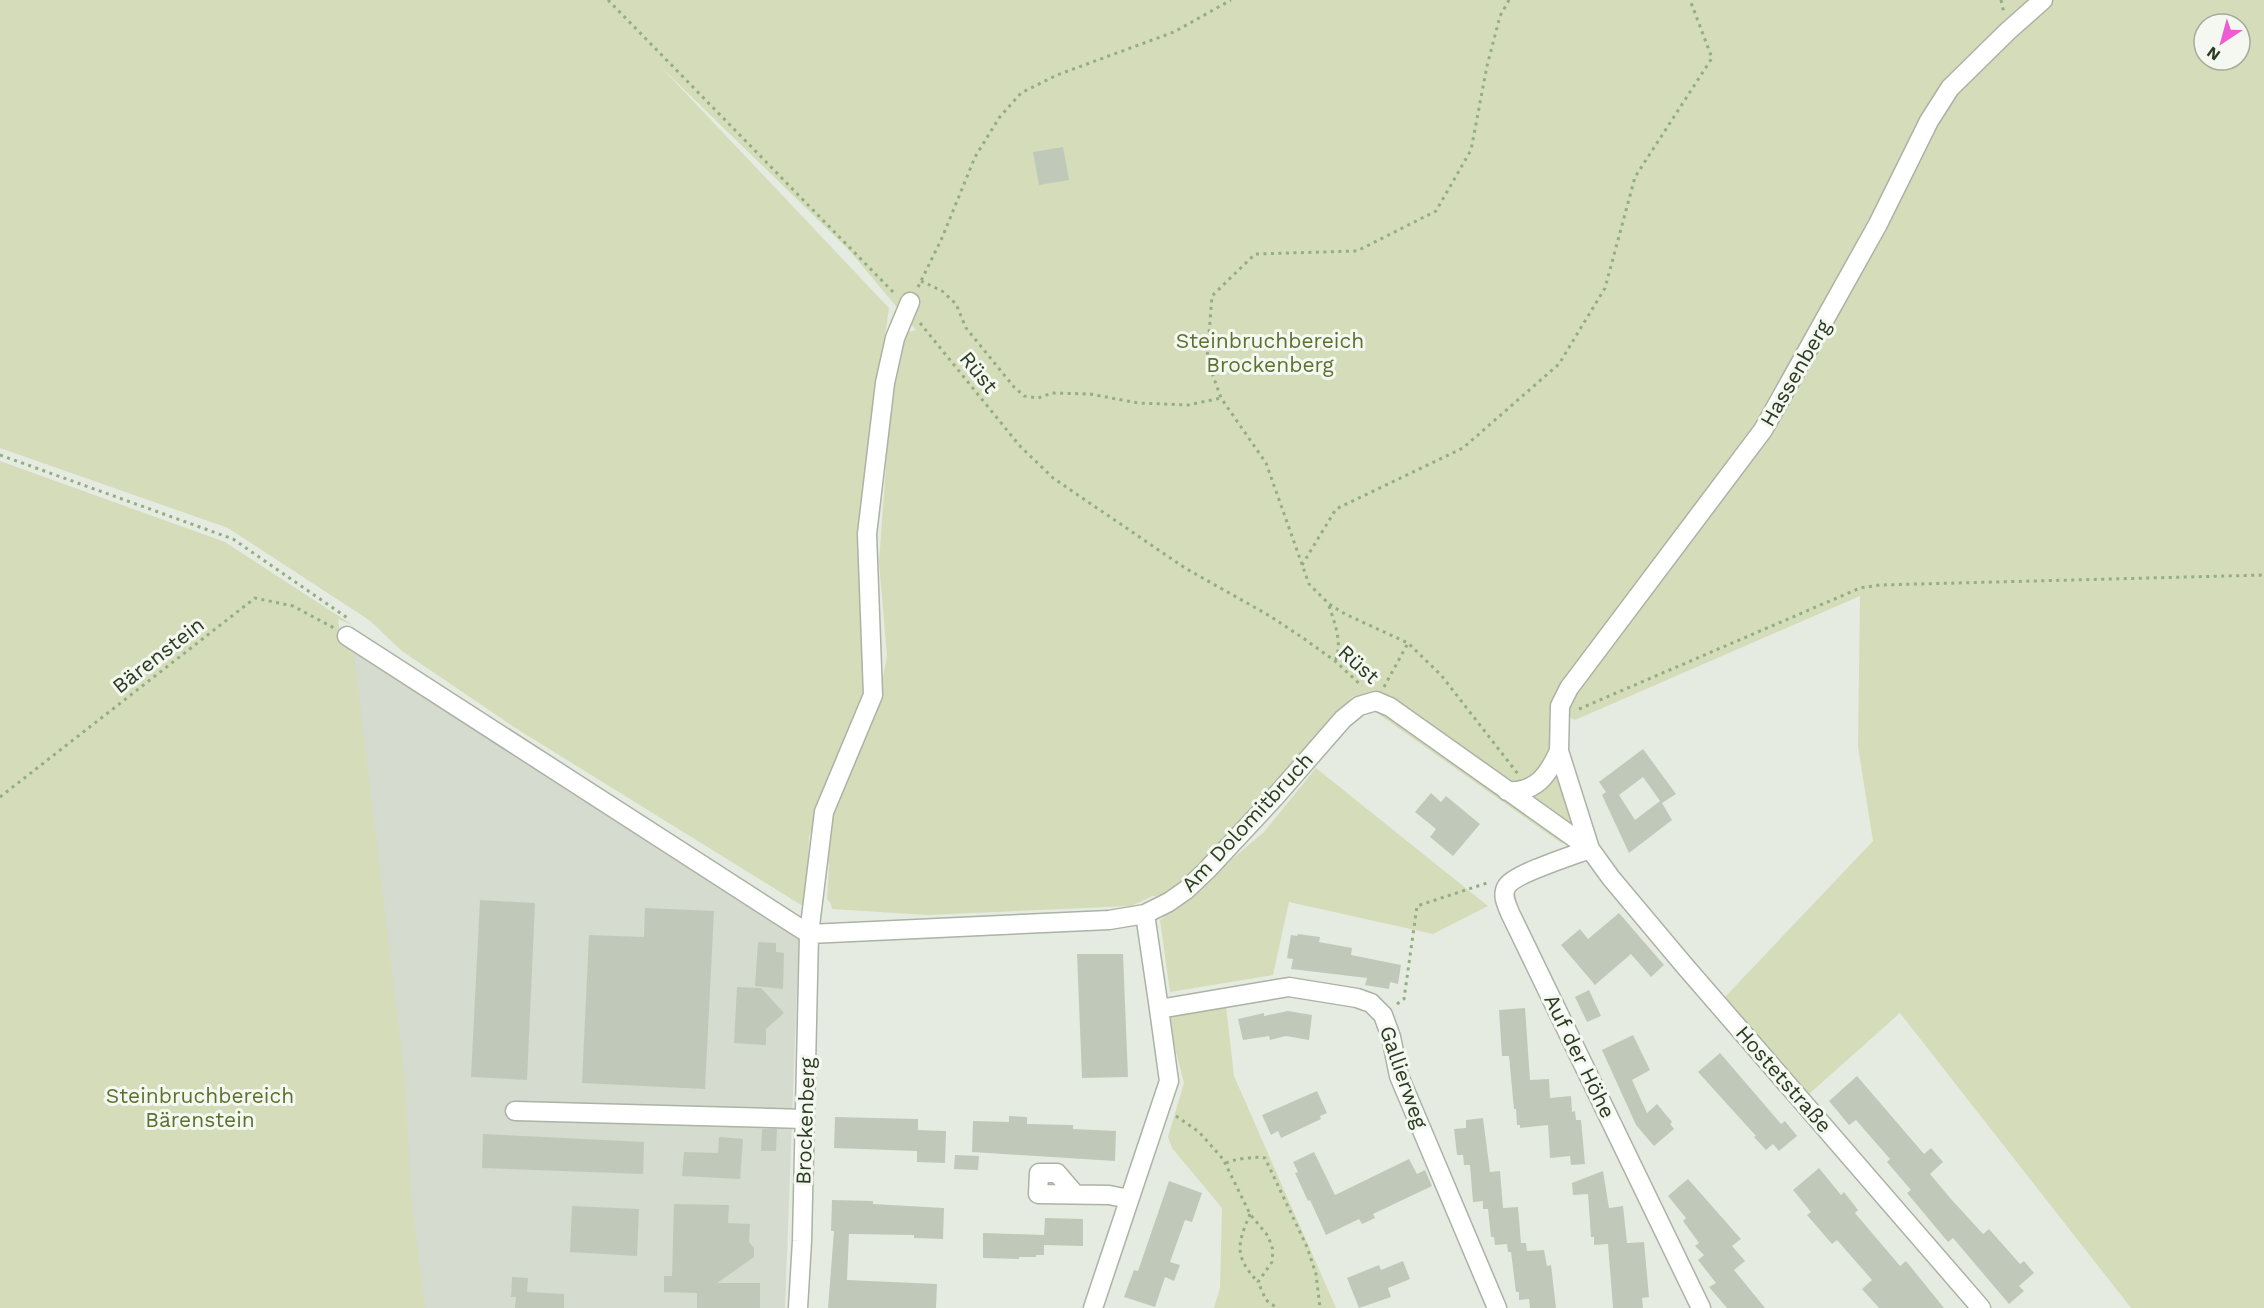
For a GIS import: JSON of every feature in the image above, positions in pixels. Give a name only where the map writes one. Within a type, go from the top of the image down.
[{"type":"street","name":"Hassenberg","points":[[1559,751],[1560,706],[1569,688],[1763,430],[1873,233],[1929,121],[1950,88],[2043,0]]},
{"type":"street","name":"Brockenberg","points":[[798,1308],[809,934],[824,812],[873,695],[867,534],[885,383],[895,338],[909,304]]},
{"type":"street","points":[[351,629],[809,934]]},
{"type":"street","name":"Am Dolomitbruch","points":[[809,934],[1109,920],[1145,914],[1186,890],[1267,805],[1343,718],[1359,706],[1376,701]]},
{"type":"street","name":"Hostetstraße","points":[[1376,701],[1390,707],[1590,849]]},
{"type":"street","points":[[1507,791],[1520,792],[1530,789],[1550,770],[1559,751]]},
{"type":"street","name":"Hostetstraße","points":[[1559,751],[1590,849],[1611,878],[1981,1308]]},
{"type":"street","points":[[1506,887],[1529,872],[1590,849]]},
{"type":"street","name":"Auf der Höhe","points":[[1506,887],[1504,897],[1510,914],[1701,1308]]},
{"type":"street","points":[[1093,1308],[1169,1081],[1145,914]]},
{"type":"street","name":"Gallierweg","points":[[1158,1009],[1289,987],[1357,998],[1371,1003],[1383,1015],[1391,1037],[1398,1076],[1497,1308]]},
{"type":"street","points":[[515,1111],[805,1119]]},
{"type":"street","points":[[1075,1194],[1109,1195],[1129,1199]]},
{"type":"path","name":"Rüst","points":[[609,0],[909,304],[1019,445],[1053,478],[1185,568],[1270,616],[1335,661],[1376,701]]},
{"type":"path","points":[[909,304],[942,238],[975,157],[999,118],[1021,93],[1057,75],[1174,32],[1230,0]]},
{"type":"path","points":[[1509,0],[1500,16],[1487,66],[1471,150],[1436,212],[1358,251],[1255,254],[1212,296],[1207,358],[1221,399],[1266,464],[1309,584],[1329,604],[1345,614],[1408,643],[1441,675],[1530,789]]},
{"type":"path","points":[[1302,566],[1336,509],[1463,448],[1559,364],[1605,288],[1635,177],[1712,58],[1690,0]]},
{"type":"path","points":[[921,281],[942,291],[956,304],[966,328],[1024,396],[1038,398],[1052,393],[1090,394],[1138,403],[1188,405],[1221,399]]},
{"type":"path","points":[[0,455],[233,538],[351,629]]},
{"type":"path","points":[[1559,720],[1860,588],[1880,585],[2264,575]]},
{"type":"path","name":"Bärenstein","points":[[0,797],[255,598],[293,606],[351,629]]},
{"type":"path","points":[[1329,604],[1337,628],[1340,650],[1335,661]]},
{"type":"path","points":[[1376,701],[1408,643]]},
{"type":"path","points":[[1383,1015],[1404,999],[1417,906],[1488,882],[1506,887]]},
{"type":"path","points":[[1160,1107],[1180,1118],[1212,1144],[1225,1163],[1250,1214],[1268,1236],[1274,1250],[1272,1262],[1258,1281]]},
{"type":"path","points":[[1225,1163],[1236,1158],[1246,1160],[1258,1156],[1265,1158],[1270,1156]]},
{"type":"path","points":[[1265,1158],[1307,1247],[1316,1274],[1320,1308]]},
{"type":"path","points":[[1250,1214],[1239,1240],[1242,1262],[1258,1281],[1266,1299],[1277,1308]]},
{"type":"shaded area","points":[[353,645],[799,933],[785,1308],[417,1308]]},
{"type":"green space","name":"Steinbruchbereich Brockenberg","points":[[0,0],[2264,0],[2264,1308],[2131,1308],[1900,1013],[1808,1095],[1724,998],[1873,841],[1858,747],[1860,596],[1575,720],[1550,707],[1549,715],[1575,838],[1561,843],[1353,696],[1207,863],[1166,895],[1153,896],[1131,906],[927,915],[832,909],[827,899],[829,867],[826,833],[878,702],[887,656],[879,562],[892,383],[905,333],[916,330],[848,249],[660,66],[889,308],[871,436],[866,697],[834,769],[809,837],[806,908],[517,729],[402,651],[369,620],[228,528],[0,448]]},
{"type":"green space","name":"Steinbruchbereich Bärenstein","points":[[0,461],[225,542],[354,626],[338,619],[341,639],[353,645],[405,1080],[411,1196],[425,1308],[0,1308]]},
{"type":"green space","points":[[1316,768],[1488,906],[1433,934],[1289,902],[1273,975],[1170,992],[1160,920],[1264,832]]},
{"type":"green space","points":[[1226,1006],[1234,1076],[1336,1308],[1214,1308],[1220,1288],[1222,1208],[1172,1148],[1168,1137],[1184,1083],[1166,1014]]},
{"type":"building","points":[[1063,147],[1069,180],[1039,185],[1033,152]]},
{"type":"building","points":[[1643,749],[1676,794],[1662,803],[1672,820],[1629,853],[1602,795],[1606,792],[1599,782]],"holes":[[[1643,777],[1660,801],[1635,820],[1619,795]]]},
{"type":"building","points":[[1431,793],[1441,802],[1446,796],[1480,824],[1453,856],[1430,837],[1436,829],[1415,812]]},
{"type":"building","points":[[480,900],[535,903],[527,1080],[471,1077]]},
{"type":"building","points":[[645,908],[714,911],[705,1089],[582,1083],[589,935],[644,937]]},
{"type":"building","points":[[1619,913],[1664,965],[1651,977],[1631,954],[1595,985],[1561,945],[1580,929],[1588,939]]},
{"type":"building","points":[[1298,934],[1320,937],[1319,942],[1352,948],[1351,955],[1401,965],[1398,984],[1390,982],[1389,989],[1365,985],[1367,978],[1291,969],[1293,959],[1287,958],[1291,935],[1297,936]]},
{"type":"building","points":[[758,942],[776,943],[776,952],[784,953],[783,989],[755,986]]},
{"type":"building","points":[[1077,954],[1123,954],[1128,1077],[1082,1078]]},
{"type":"building","points":[[737,987],[761,988],[784,1013],[766,1029],[766,1045],[734,1043]]},
{"type":"building","points":[[1589,990],[1601,1016],[1587,1022],[1575,997]]},
{"type":"building","points":[[1525,1008],[1530,1080],[1549,1079],[1550,1098],[1571,1096],[1572,1112],[1575,1111],[1576,1120],[1581,1120],[1585,1164],[1571,1165],[1570,1156],[1550,1158],[1548,1125],[1520,1128],[1520,1125],[1517,1125],[1509,1056],[1502,1056],[1499,1010]]},
{"type":"building","points":[[1288,1011],[1312,1015],[1309,1040],[1286,1036],[1270,1040],[1269,1036],[1243,1040],[1238,1019],[1264,1013],[1264,1016]]},
{"type":"building","points":[[1633,1035],[1650,1070],[1632,1080],[1647,1113],[1657,1104],[1672,1122],[1670,1124],[1674,1129],[1654,1146],[1636,1125],[1602,1050]]},
{"type":"building","points":[[1720,1053],[1781,1124],[1785,1121],[1797,1136],[1779,1151],[1773,1144],[1766,1150],[1698,1072]]},
{"type":"building","points":[[1857,1076],[1924,1154],[1931,1148],[1943,1162],[1930,1174],[1951,1199],[1983,1234],[1989,1229],[2020,1264],[2024,1261],[2034,1273],[2019,1286],[2024,1291],[2009,1304],[1953,1238],[1948,1242],[1907,1193],[1911,1190],[1887,1162],[1890,1159],[1856,1120],[1849,1125],[1829,1101]]},
{"type":"building","points":[[1317,1091],[1327,1113],[1320,1116],[1321,1119],[1281,1138],[1278,1131],[1271,1135],[1262,1115]]},
{"type":"building","points":[[1009,1116],[1027,1117],[1027,1124],[1073,1125],[1073,1129],[1116,1131],[1115,1161],[972,1152],[973,1121],[1009,1122]]},
{"type":"building","points":[[835,1117],[918,1119],[918,1130],[946,1131],[945,1163],[917,1162],[917,1151],[834,1148]]},
{"type":"building","points":[[1483,1118],[1490,1172],[1500,1171],[1503,1208],[1518,1207],[1521,1243],[1526,1243],[1527,1251],[1544,1250],[1547,1266],[1551,1265],[1556,1308],[1530,1308],[1529,1299],[1519,1300],[1511,1252],[1508,1252],[1507,1244],[1495,1245],[1494,1237],[1491,1237],[1488,1209],[1483,1209],[1483,1201],[1473,1202],[1470,1165],[1464,1165],[1463,1155],[1457,1155],[1454,1129],[1466,1128],[1466,1120]]},
{"type":"building","points":[[762,1129],[777,1129],[776,1151],[761,1151]]},
{"type":"building","points":[[483,1134],[644,1142],[643,1174],[482,1168]]},
{"type":"building","points":[[719,1137],[743,1139],[740,1179],[682,1176],[684,1152],[718,1153]]},
{"type":"building","points":[[1314,1152],[1335,1195],[1409,1159],[1417,1174],[1425,1170],[1432,1186],[1373,1214],[1375,1218],[1362,1224],[1359,1219],[1326,1235],[1295,1173],[1298,1172],[1293,1162]]},
{"type":"building","points":[[955,1155],[979,1156],[978,1170],[954,1169]]},
{"type":"building","points":[[1819,1168],[1841,1195],[1844,1192],[1858,1210],[1855,1213],[1900,1266],[1906,1261],[1944,1308],[1879,1308],[1862,1289],[1872,1280],[1837,1240],[1832,1244],[1807,1215],[1811,1212],[1793,1190]]},
{"type":"building","points":[[1603,1171],[1609,1208],[1623,1206],[1627,1243],[1644,1242],[1649,1297],[1642,1298],[1643,1308],[1613,1308],[1608,1244],[1594,1245],[1594,1237],[1591,1237],[1588,1194],[1573,1195],[1572,1183]]},
{"type":"building","points":[[1688,1179],[1741,1239],[1732,1246],[1745,1261],[1734,1270],[1765,1308],[1727,1308],[1709,1287],[1716,1283],[1698,1260],[1704,1255],[1695,1246],[1699,1243],[1683,1221],[1686,1218],[1668,1196]]},
{"type":"building","points":[[1169,1181],[1202,1193],[1192,1222],[1185,1220],[1170,1262],[1180,1265],[1174,1281],[1165,1277],[1155,1307],[1124,1297],[1134,1270],[1138,1271]]},
{"type":"building","points":[[832,1200],[873,1201],[873,1204],[944,1208],[943,1239],[914,1238],[914,1235],[849,1234],[847,1280],[937,1284],[936,1308],[828,1308],[834,1231],[831,1231]]},
{"type":"building","points":[[674,1204],[729,1205],[728,1223],[750,1224],[749,1242],[754,1248],[754,1257],[717,1283],[760,1283],[760,1308],[697,1308],[697,1293],[664,1292],[664,1276],[672,1276]]},
{"type":"building","points":[[572,1206],[639,1209],[637,1256],[570,1252]]},
{"type":"building","points":[[1045,1218],[1083,1219],[1083,1246],[1044,1245],[1044,1255],[1036,1255],[1036,1257],[983,1258],[983,1233],[1044,1235]]},
{"type":"building","points":[[1403,1261],[1410,1279],[1388,1288],[1391,1297],[1359,1308],[1347,1278],[1379,1265],[1381,1270]]},
{"type":"building","points":[[512,1277],[528,1278],[527,1292],[564,1294],[564,1308],[515,1308],[516,1297],[511,1297]]}]
